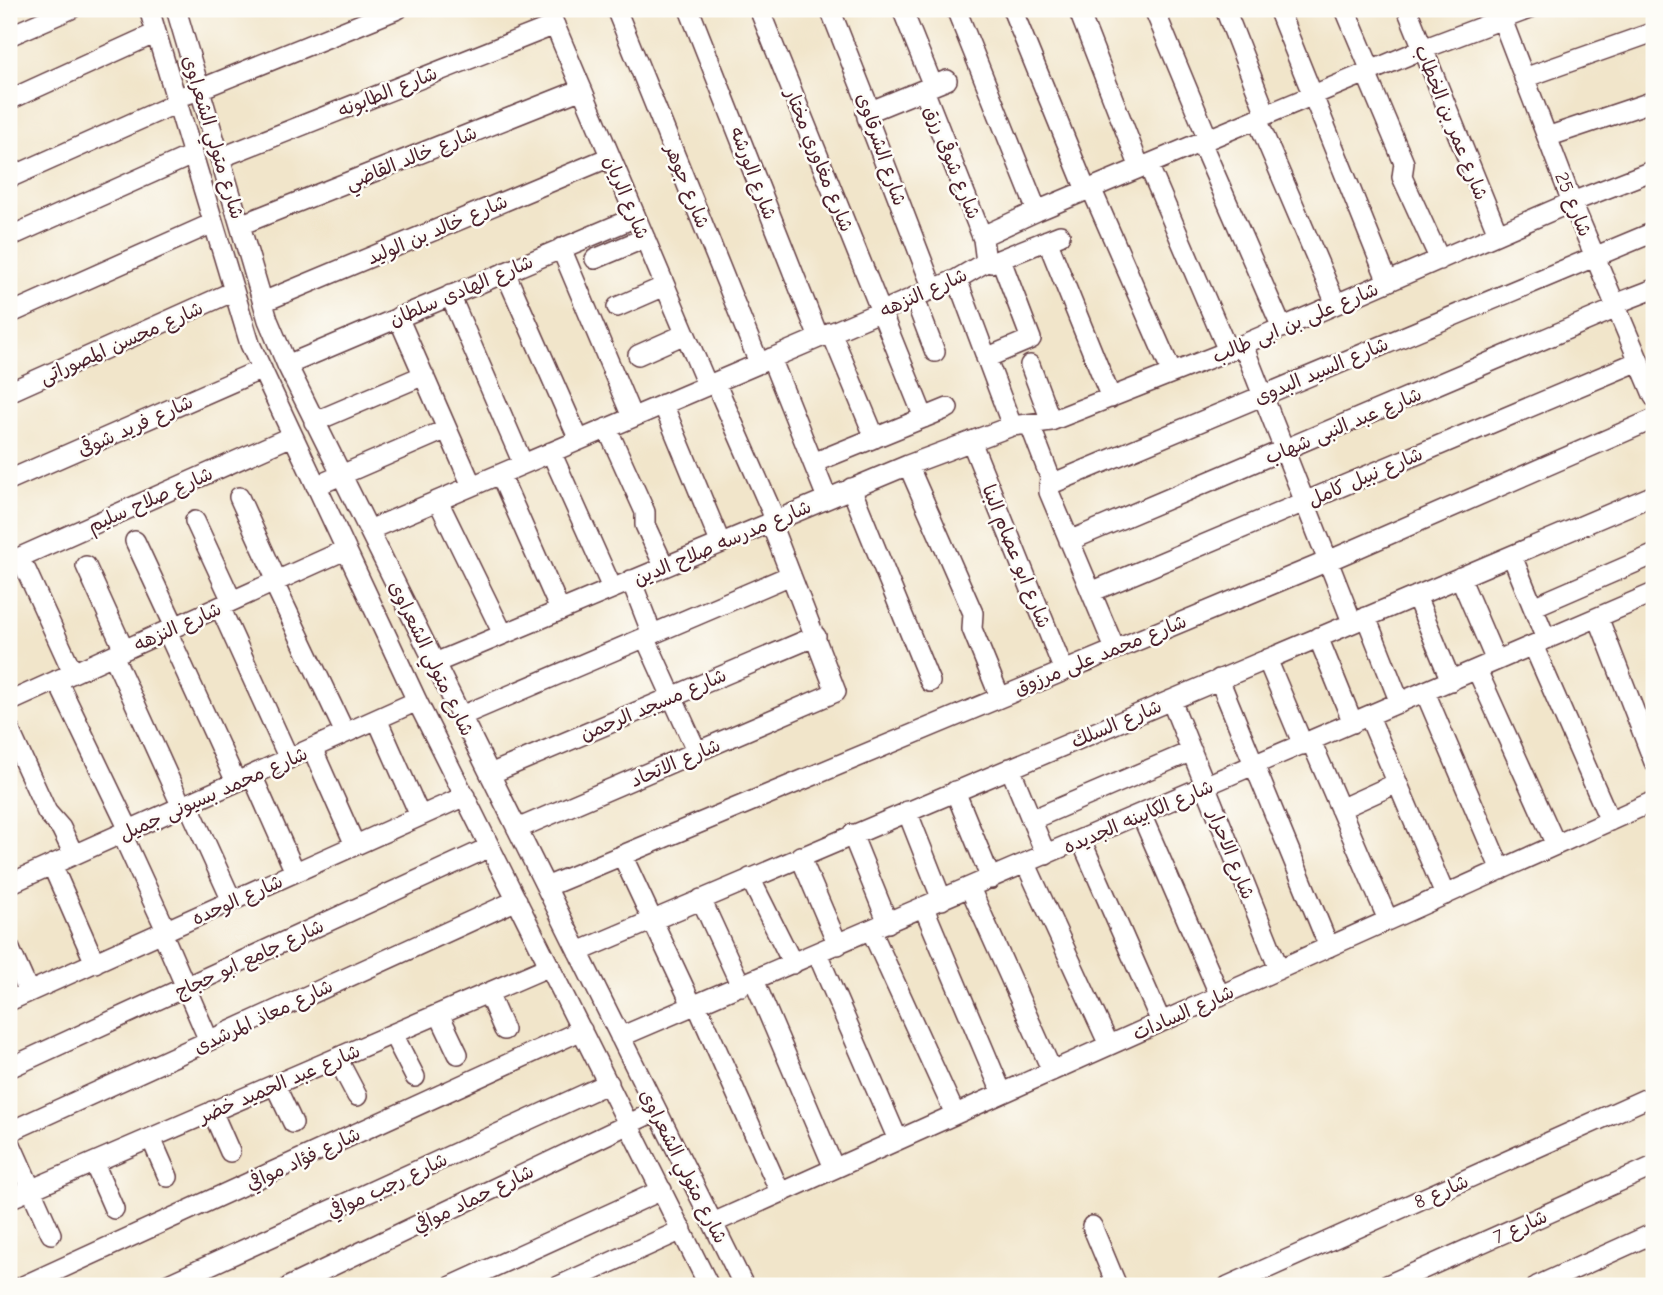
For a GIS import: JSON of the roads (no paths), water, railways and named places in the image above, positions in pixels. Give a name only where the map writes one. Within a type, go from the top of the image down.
[{"type":"street","points":[[9,36],[71,9]]},
{"type":"street","name":"شارع متولي الشعراوى","points":[[149,9],[234,291],[262,369],[417,701],[682,1230],[703,1284]]},
{"type":"street","name":"شارع متولي الشعراوى","points":[[176,9],[263,302],[287,365],[744,1286]]},
{"type":"street","points":[[9,178],[200,90],[398,9]]},
{"type":"street","name":"شارع جوهر","points":[[617,9],[765,360],[827,498]]},
{"type":"street","name":"شارع الورشه","points":[[689,9],[825,335],[875,438]]},
{"type":"street","name":"شارع مغاوري مختار","points":[[760,9],[924,418]]},
{"type":"street","name":"شارع الشرقاوى","points":[[830,9],[868,104],[866,113],[933,289]]},
{"type":"street","name":"شارع شوقى رزق","points":[[902,9],[931,81],[926,89],[983,239]]},
{"type":"street","points":[[956,9],[1037,211]]},
{"type":"street","points":[[1012,9],[1088,189],[1172,373]]},
{"type":"street","points":[[1078,9],[1144,166],[1235,348],[1263,395],[1328,561],[1400,703]]},
{"type":"street","points":[[1154,9],[1282,328]]},
{"type":"street","points":[[1225,9],[1262,116],[1336,304]]},
{"type":"street","points":[[1278,9],[1388,282]]},
{"type":"street","points":[[1345,9],[1404,163],[1402,177],[1440,260]]},
{"type":"street","name":"شارع عمر بن الخطاب","points":[[1407,9],[1498,234]]},
{"type":"street","points":[[983,239],[1037,211],[1423,49],[1499,14],[1529,9]]},
{"type":"street","name":"شارع 25","points":[[1499,14],[1594,256],[1616,306],[1644,356],[1654,397]]},
{"type":"street","name":"شارع الريان","points":[[551,17],[685,334],[711,384],[772,520],[836,687],[833,695]]},
{"type":"street","name":"شارع الطابونه","points":[[220,158],[551,17]]},
{"type":"street","points":[[1524,78],[1654,32]]},
{"type":"street","points":[[9,100],[156,33]]},
{"type":"street","points":[[866,113],[947,80]]},
{"type":"street","name":"شارع خالد القاضي","points":[[240,225],[582,89]]},
{"type":"street","points":[[1547,137],[1654,102]]},
{"type":"street","points":[[9,237],[192,155]]},
{"type":"street","name":"شارع خالد بن الوليد","points":[[263,302],[610,157]]},
{"type":"street","name":"شارع على بن ابى طالب","points":[[1021,426],[1051,421],[1235,348],[1572,202],[1654,170]]},
{"type":"street","name":"شارع الهادى سلطان","points":[[287,365],[636,217]]},
{"type":"street","points":[[9,314],[213,223]]},
{"type":"street","name":"شارع السيد البدوى","points":[[1049,485],[1654,232]]},
{"type":"street","points":[[986,358],[1031,339],[994,261],[1054,237],[1111,398]]},
{"type":"street","points":[[595,259],[645,238]]},
{"type":"street","name":"شارع النزهه","points":[[369,530],[957,279],[994,261],[983,239]]},
{"type":"street","points":[[561,248],[632,417]]},
{"type":"street","points":[[505,272],[579,440]]},
{"type":"street","points":[[957,279],[986,358],[1050,477],[1049,485],[1069,541],[1115,649]]},
{"type":"street","points":[[617,307],[665,286]]},
{"type":"street","name":"شارع عبد النبى شهاب","points":[[1069,541],[1654,289]]},
{"type":"street","name":"شارع محسن المصوراتى","points":[[9,392],[234,291]]},
{"type":"street","points":[[450,295],[523,464]]},
{"type":"street","points":[[914,297],[935,352]]},
{"type":"street","points":[[397,317],[472,485]]},
{"type":"street","points":[[638,355],[685,334]]},
{"type":"street","name":"شارع نبيل كامل","points":[[1091,592],[1644,356]]},
{"type":"street","points":[[1030,365],[1051,421]]},
{"type":"street","name":"شارع فريد شوقى","points":[[9,480],[262,369]]},
{"type":"street","points":[[314,422],[424,375]]},
{"type":"street","points":[[663,404],[720,542]]},
{"type":"street","points":[[813,463],[948,408]]},
{"type":"street","name":"شارع محمد على مرزوق","points":[[546,887],[999,695],[1064,671],[1328,561],[1654,419]]},
{"type":"street","name":"شارع مدرسه صلاح الدين","points":[[435,663],[851,488],[971,440],[1021,426]]},
{"type":"street","points":[[607,428],[645,512],[645,525],[664,566]]},
{"type":"street","points":[[316,486],[447,429]]},
{"type":"street","name":"شارع صلاح سليم","points":[[18,566],[292,436]]},
{"type":"street","name":"شارع ابو عصام البنا","points":[[971,440],[1064,671]]},
{"type":"street","points":[[551,452],[612,588]]},
{"type":"street","points":[[908,465],[973,613],[972,629],[999,695]]},
{"type":"street","points":[[500,474],[560,610]]},
{"type":"street","points":[[851,488],[930,681]]},
{"type":"street","name":"شارع السلك","points":[[578,952],[1654,495]]},
{"type":"street","points":[[239,497],[345,733]]},
{"type":"street","points":[[438,500],[503,634]]},
{"type":"street","points":[[195,521],[289,759]]},
{"type":"street","points":[[135,541],[171,629],[244,779],[295,872]]},
{"type":"street","name":"شارع النزهه","points":[[11,695],[65,677],[345,550]]},
{"type":"street","points":[[1533,607],[1653,555]]},
{"type":"street","points":[[1513,556],[1533,607],[1539,642],[1610,821]]},
{"type":"street","points":[[18,566],[65,677],[209,1041]]},
{"type":"street","points":[[86,566],[118,653],[185,805],[232,901]]},
{"type":"street","points":[[461,716],[792,575]]},
{"type":"street","points":[[1460,577],[1496,660]]},
{"type":"street","points":[[631,580],[672,696],[697,752]]},
{"type":"street","name":"شارع الكابينه الجديده","points":[[620,1037],[1654,593]]},
{"type":"street","points":[[1416,596],[1451,681]]},
{"type":"street","points":[[1598,617],[1654,762]]},
{"type":"street","name":"شارع مسجد الرحمن","points":[[489,774],[816,636]]},
{"type":"street","points":[[1318,637],[1397,783],[1445,895]]},
{"type":"street","points":[[1267,659],[1340,808],[1388,920]]},
{"type":"street","points":[[1477,670],[1556,845]]},
{"type":"street","points":[[1219,679],[1252,766],[1329,947]]},
{"type":"street","points":[[1425,692],[1501,870]]},
{"type":"street","name":"شارع الاتحاد","points":[[517,829],[833,695]]},
{"type":"street","name":"شارع الاحرار","points":[[1171,700],[1279,969]]},
{"type":"street","name":"شارع محمد بسيونى جميل","points":[[9,883],[417,701]]},
{"type":"street","points":[[377,719],[421,816]]},
{"type":"street","points":[[9,729],[47,812],[61,828],[74,855]]},
{"type":"street","points":[[312,748],[355,845]]},
{"type":"street","points":[[1031,820],[1192,751]]},
{"type":"street","points":[[1010,768],[1046,855]]},
{"type":"street","points":[[1340,808],[1397,783]]},
{"type":"street","points":[[955,791],[991,879]]},
{"type":"street","name":"شارع الوحده","points":[[9,1001],[465,796]]},
{"type":"street","name":"شارع السادات","points":[[712,1223],[1654,801]]},
{"type":"street","points":[[907,811],[933,904],[1002,1093]]},
{"type":"street","points":[[1141,814],[1220,996]]},
{"type":"street","points":[[852,834],[880,927],[954,1114]]},
{"type":"street","points":[[1081,840],[1161,1022]]},
{"type":"street","name":"شارع جامع ابو حجاج","points":[[9,1068],[490,847]]},
{"type":"street","points":[[622,855],[780,1192]]},
{"type":"street","points":[[800,856],[838,944]]},
{"type":"street","points":[[1026,864],[1109,1045]]},
{"type":"street","points":[[52,865],[95,962]]},
{"type":"street","points":[[750,878],[793,964]]},
{"type":"street","points":[[970,888],[1052,1071]]},
{"type":"street","points":[[701,899],[748,983],[834,1168]]},
{"type":"street","name":"شارع معاذ المرشدى","points":[[9,1132],[517,900]]},
{"type":"street","points":[[9,947],[29,992]]},
{"type":"street","points":[[817,953],[898,1140]]},
{"type":"street","name":"شارع عبد الحميد خضر","points":[[9,1199],[550,966]]},
{"type":"street","points":[[488,993],[505,1030]]},
{"type":"street","points":[[439,1014],[458,1054]]},
{"type":"street","name":"شارع فؤاد موافي","points":[[23,1286],[582,1030]]},
{"type":"street","points":[[393,1034],[415,1077]]},
{"type":"street","points":[[337,1058],[357,1096]]},
{"type":"street","name":"شارع رجب موافي","points":[[164,1286],[609,1083]]},
{"type":"street","points":[[275,1085],[293,1123]]},
{"type":"street","name":"شارع 8","points":[[1228,1286],[1654,1095]]},
{"type":"street","points":[[212,1111],[230,1152]]},
{"type":"street","name":"شارع حماد موافي","points":[[290,1286],[656,1111]]},
{"type":"street","points":[[151,1138],[167,1177]]},
{"type":"street","points":[[9,1140],[51,1234]]},
{"type":"street","points":[[94,1163],[114,1209]]},
{"type":"street","name":"شارع 7","points":[[1385,1286],[1654,1166]]},
{"type":"street","points":[[452,1286],[662,1190]]},
{"type":"street","points":[[1092,1226],[1117,1286]]},
{"type":"street","points":[[559,1286],[682,1230]]},
{"type":"street","points":[[1537,1286],[1654,1233]]}]
